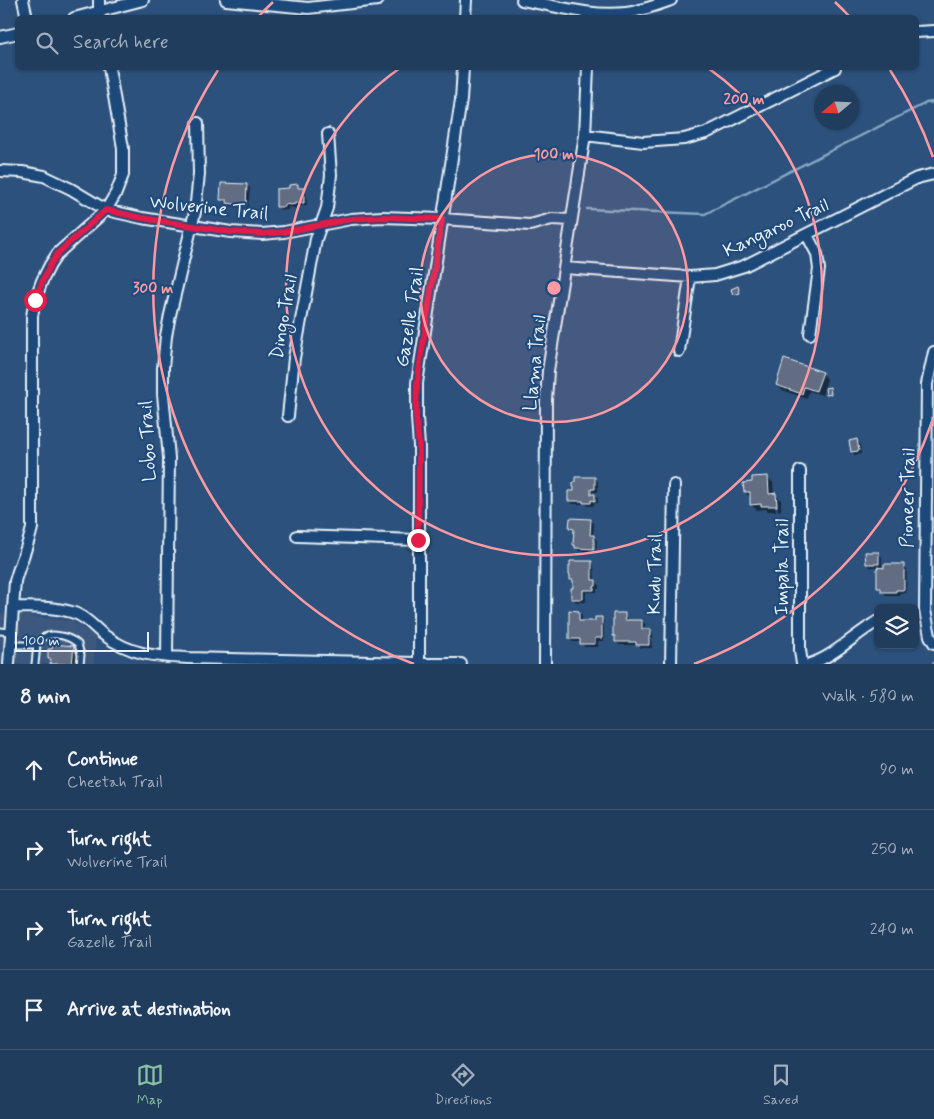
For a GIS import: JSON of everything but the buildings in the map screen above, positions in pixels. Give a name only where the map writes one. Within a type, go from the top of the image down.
[{"type":"street","points":[[22,0],[26,15]]},
{"type":"street","points":[[99,0],[99,14],[143,0]]},
{"type":"street","points":[[226,0],[308,8],[378,0]]},
{"type":"street","points":[[465,15],[466,0]]},
{"type":"street","points":[[522,0],[591,15],[628,13],[671,0]]},
{"type":"street","points":[[919,32],[934,32]]},
{"type":"street","points":[[0,37],[15,34]]},
{"type":"street","points":[[9,664],[15,581],[32,528],[32,316],[35,300],[46,273],[58,253],[106,210],[116,193],[123,175],[123,148],[109,70]]},
{"type":"street","name":"Gazelle Trail","points":[[419,663],[419,446],[416,418],[417,383],[461,100],[463,70]]},
{"type":"street","name":"Llama Trail","points":[[545,664],[546,400],[548,371],[585,134],[588,70]]},
{"type":"street","points":[[585,134],[642,142],[684,139],[719,126],[831,70]]},
{"type":"street","name":"Lobo Trail","points":[[167,657],[169,458],[163,394],[163,368],[170,316],[190,226],[195,212],[200,174],[198,123]]},
{"type":"street","name":"Dingo Trail","points":[[288,416],[294,358],[316,239],[327,208],[331,175],[328,134]]},
{"type":"street","name":"Wolverine Trail","points":[[0,171],[44,176],[71,189],[106,210],[142,218],[231,232],[262,234],[284,232],[351,219],[382,217],[530,225],[559,218],[571,220]]},
{"type":"street","name":"Kangaroo Trail","points":[[564,268],[690,277],[715,275],[744,266],[917,178],[934,174]]},
{"type":"street","points":[[808,235],[817,254],[819,269],[810,334]]},
{"type":"street","points":[[679,351],[690,277]]},
{"type":"street","name":"Pioneer Trail","points":[[934,352],[927,384],[929,520],[920,611],[934,643]]},
{"type":"street","name":"Impala Trail","points":[[800,471],[800,650],[802,664]]},
{"type":"street","name":"Kudu Trail","points":[[672,664],[674,485]]},
{"type":"street","points":[[297,536],[418,540]]},
{"type":"street","points":[[13,607],[53,608],[78,614],[120,645],[148,655],[461,664]]},
{"type":"street","points":[[810,664],[831,654],[874,624]]},
{"type":"lane","points":[[0,631],[11,632]]},
{"type":"lane","points":[[35,664],[37,645],[44,636],[65,636],[78,644],[81,655],[80,664]]},
{"type":"lane","points":[[10,645],[37,645]]},
{"type":"shaded area","points":[[0,613],[72,621],[96,637],[94,664],[0,664]]},
{"type":"waterway","points":[[587,209],[705,214],[926,103],[934,102]]},
{"type":"route","points":[[35,300],[50,265],[58,253],[106,210],[142,218],[231,232],[262,234],[320,226],[351,219],[382,217],[442,219],[417,383],[416,418],[419,446],[418,540]]}]
